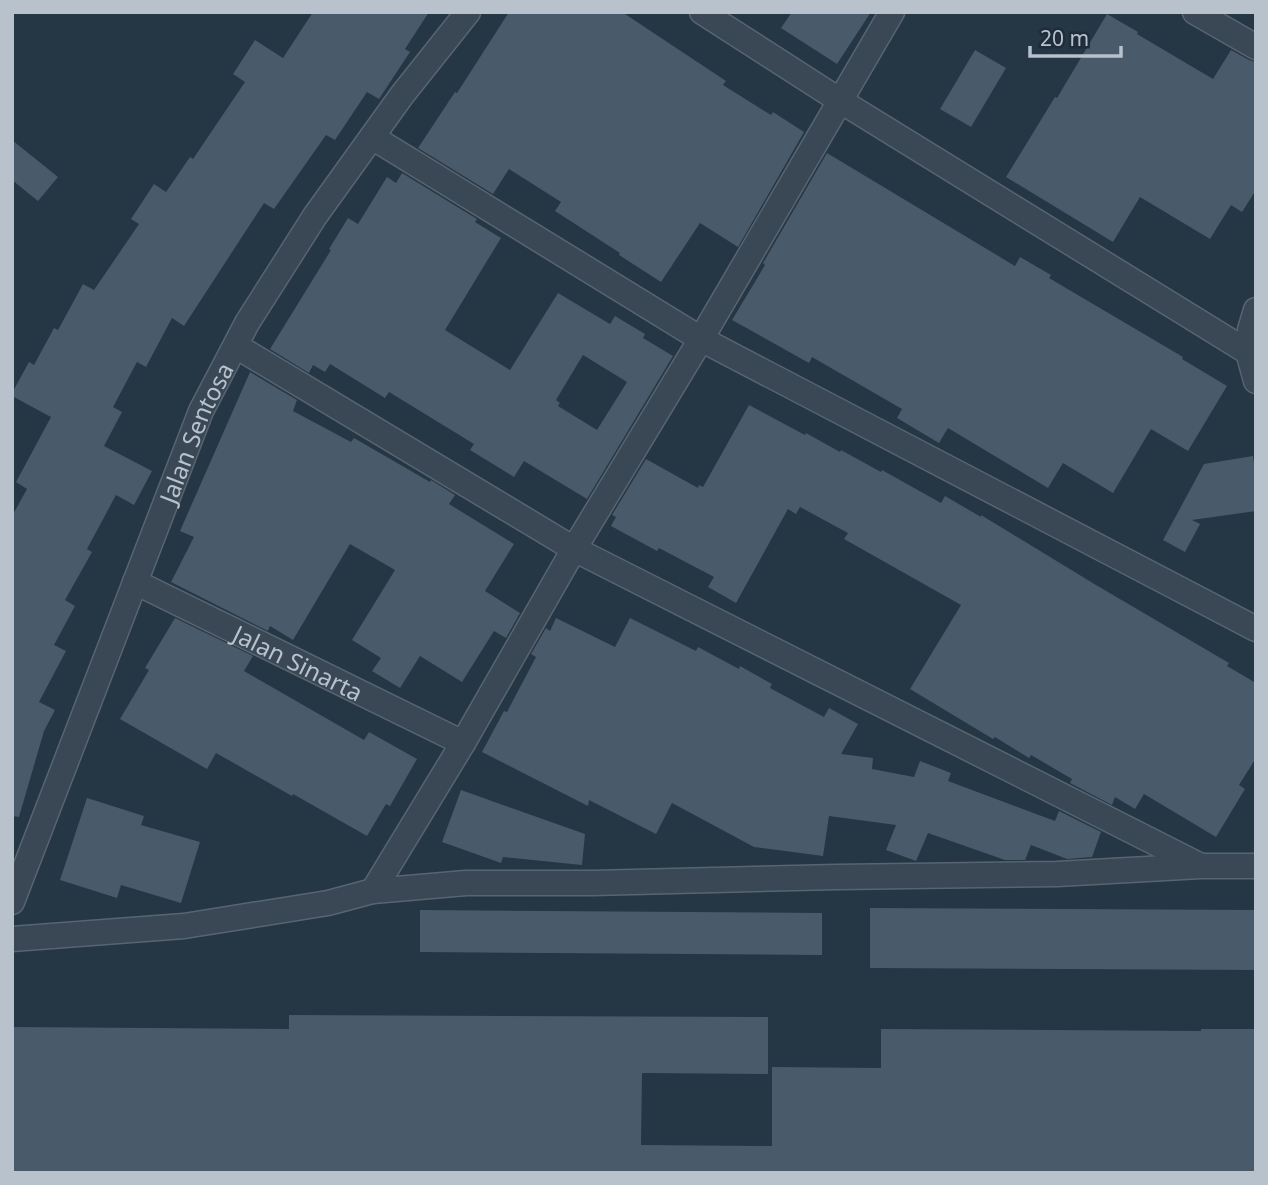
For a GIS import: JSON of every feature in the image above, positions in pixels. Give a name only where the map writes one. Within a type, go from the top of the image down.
[{"type":"street","name":"Jalan Sentosa","points":[[12,902],[201,411],[247,323],[315,216],[402,95],[468,12]]},
{"type":"street","points":[[702,12],[839,100],[1252,355]]},
{"type":"street","points":[[373,891],[463,743],[574,549],[701,339],[892,12]]},
{"type":"street","points":[[1195,12],[1256,47]]},
{"type":"street","points":[[372,137],[701,339],[1256,629]]},
{"type":"street","points":[[1256,310],[1250,330],[1256,381]]},
{"type":"street","points":[[236,346],[574,549],[1201,866]]},
{"type":"street","name":"Jalan Sinarta","points":[[135,582],[463,743]]},
{"type":"street","points":[[12,939],[184,926],[328,902],[373,891],[466,883],[1057,874],[1201,866],[1256,866]]},
{"type":"building","points":[[313,12],[429,12],[405,49],[410,52],[379,99],[367,92],[335,140],[326,135],[274,209],[264,203],[184,326],[172,318],[146,367],[137,362],[113,407],[122,412],[104,446],[152,471],[134,505],[116,495],[87,549],[92,552],[65,600],[75,606],[54,645],[66,651],[39,702],[55,710],[44,731],[19,817],[12,816],[12,516],[27,489],[16,482],[51,417],[12,396],[12,393],[29,362],[34,365],[54,328],[58,330],[83,284],[94,290],[139,224],[131,219],[154,184],[166,192],[190,157],[193,159],[245,82],[233,74],[255,40],[283,58]]},
{"type":"building","points":[[509,12],[622,12],[726,81],[723,85],[804,132],[738,247],[700,223],[661,282],[555,211],[561,202],[509,169],[493,194],[418,148]]},
{"type":"building","points":[[792,12],[871,12],[837,64],[781,28]]},
{"type":"building","points":[[1107,14],[1213,79],[1231,50],[1256,62],[1256,190],[1242,212],[1231,205],[1210,239],[1140,197],[1113,242],[1006,177]]},
{"type":"building","points":[[975,50],[1006,68],[971,127],[940,109]]},
{"type":"building","points":[[12,140],[58,177],[38,201],[12,180]]},
{"type":"building","points":[[827,153],[1015,266],[1020,257],[1051,275],[1049,278],[1227,386],[1188,451],[1151,429],[1113,493],[1063,463],[1048,488],[948,428],[939,443],[897,418],[902,409],[812,357],[809,363],[732,320]]},
{"type":"building","points":[[402,173],[477,219],[475,222],[501,238],[445,330],[510,370],[558,293],[610,324],[615,316],[645,334],[643,338],[673,356],[587,499],[524,461],[514,477],[470,450],[474,444],[389,392],[385,398],[330,364],[325,372],[313,365],[309,373],[270,349],[348,218],[358,224],[387,177],[396,183]],"holes":[[[583,355],[627,382],[597,430],[558,406],[560,403],[556,400]]]},
{"type":"building","points":[[250,372],[297,400],[293,411],[351,442],[354,438],[430,482],[431,480],[455,495],[449,504],[514,544],[485,591],[520,613],[506,638],[494,631],[462,682],[420,656],[400,688],[372,671],[381,658],[352,640],[395,570],[350,544],[293,640],[270,626],[268,631],[171,582],[194,537],[180,531]]},
{"type":"building","points":[[749,405],[805,435],[806,433],[840,452],[841,450],[881,472],[882,470],[941,503],[945,496],[981,515],[1229,663],[1227,666],[1256,683],[1256,758],[1239,785],[1245,789],[1216,837],[1144,794],[1135,809],[1115,797],[1112,805],[1070,783],[1072,779],[1031,755],[1029,758],[995,737],[993,739],[910,689],[961,605],[844,539],[848,533],[800,507],[796,514],[788,509],[736,603],[708,587],[714,577],[611,526],[616,517],[612,515],[646,459],[698,488],[699,485],[703,487]]},
{"type":"building","points":[[1253,456],[1256,511],[1192,520],[1200,524],[1185,552],[1163,540],[1204,464]]},
{"type":"building","points":[[175,618],[253,656],[244,671],[364,740],[369,732],[417,759],[390,806],[386,804],[367,836],[216,753],[207,769],[120,719],[149,670],[145,668]]},
{"type":"building","points":[[556,618],[615,647],[630,618],[696,651],[698,647],[739,669],[740,666],[772,684],[770,688],[824,717],[829,708],[858,724],[841,754],[873,758],[872,769],[914,777],[920,761],[951,773],[948,781],[1055,821],[1059,811],[1101,832],[1092,857],[1067,859],[1031,845],[1025,860],[1005,860],[928,833],[916,861],[886,850],[896,825],[829,816],[823,856],[754,847],[672,803],[656,834],[589,800],[588,806],[482,752],[536,657],[531,654],[546,628],[550,631]]},
{"type":"building","points":[[461,790],[585,834],[582,865],[503,857],[501,863],[442,842]]},
{"type":"building","points":[[87,798],[144,816],[141,825],[200,842],[181,903],[121,885],[117,898],[60,880]]},
{"type":"building","points":[[870,908],[1256,910],[1256,970],[870,968]]},
{"type":"building","points":[[420,910],[822,913],[822,955],[420,952]]},
{"type":"building","points":[[289,1015],[768,1017],[768,1074],[642,1073],[641,1145],[772,1146],[772,1067],[881,1068],[881,1029],[1256,1029],[1256,1173],[12,1173],[12,1027],[289,1029]]}]
